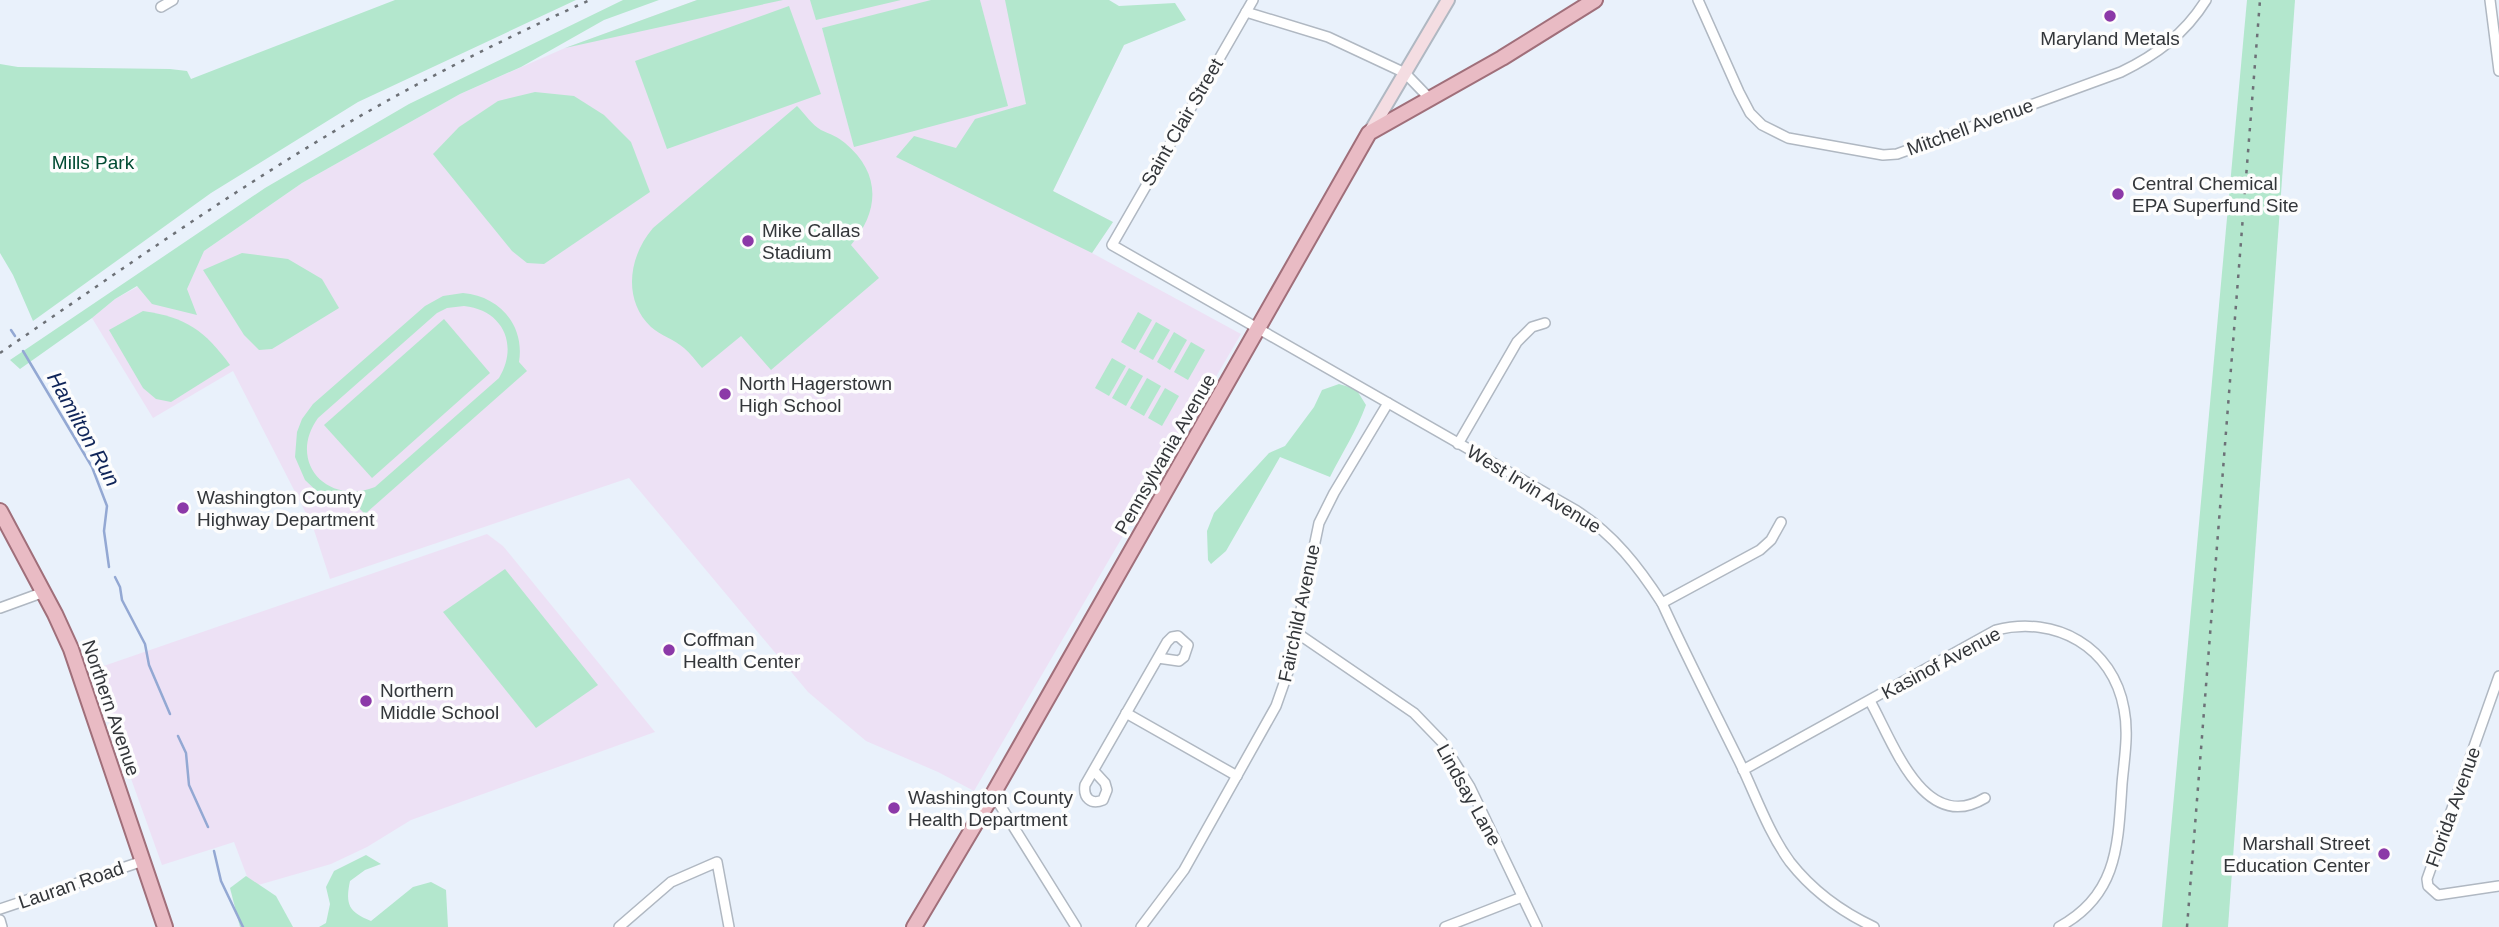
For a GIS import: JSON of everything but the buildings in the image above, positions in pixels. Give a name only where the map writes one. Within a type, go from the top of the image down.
[{"type":"main road","name":"Pennsylvania Avenue","points":[[914,927],[1448,0]]},
{"type":"main road","points":[[1370,133],[1431,100],[1595,0]]},
{"type":"main road","name":"Northern Avenue","points":[[0,511],[44,592],[78,668],[165,927]]},
{"type":"street","points":[[161,7],[173,0]]},
{"type":"street","name":"Saint Clair Street","points":[[1112,245],[1253,0]]},
{"type":"street","name":"Mitchell Avenue","points":[[1698,0],[1739,92],[1750,113],[1762,125],[1788,138],[1883,155],[1897,154],[2149,58],[2171,42],[2206,0]]},
{"type":"street","points":[[2490,0],[2499,71]]},
{"type":"street","points":[[1245,12],[1328,37],[1405,73],[1431,100]]},
{"type":"street","name":"West Irvin Avenue","points":[[1112,245],[1592,521],[1626,552],[1643,572],[1662,603],[1765,818],[1790,861],[1854,923],[1874,927]]},
{"type":"street","points":[[1458,444],[1517,342],[1532,327],[1545,323]]},
{"type":"street","name":"Fairchild Avenue","points":[[1141,927],[1184,870],[1276,706],[1288,672],[1319,523],[1388,403]]},
{"type":"street","points":[[1662,603],[1760,550],[1771,540],[1781,522]]},
{"type":"street","points":[[0,608],[44,592]]},
{"type":"street","name":"Kasinof Avenue","points":[[1743,770],[1980,638],[2010,626],[2046,627],[2065,632],[2098,656],[2112,674],[2124,710],[2126,732],[2119,831],[2110,871],[2102,889],[2090,905],[2077,917],[2059,927]]},
{"type":"street","name":"Lindsay Lane","points":[[1297,633],[1414,713],[1441,741],[1470,787],[1537,927]]},
{"type":"street","points":[[1094,771],[1158,658]]},
{"type":"street","name":"Florida Avenue","points":[[2499,676],[2427,879],[2428,886],[2438,895],[2499,886]]},
{"type":"street","points":[[1870,701],[1913,779],[1924,793],[1942,804],[1963,808],[1985,798]]},
{"type":"street","points":[[1126,713],[1237,776]]},
{"type":"street","points":[[993,794],[1076,927]]},
{"type":"street","name":"Lauran Road","points":[[0,909],[143,861]]},
{"type":"street","points":[[619,927],[671,882],[717,862],[729,927]]},
{"type":"street","points":[[1445,927],[1522,897]]},
{"type":"street","points":[[0,920],[2,927]]},
{"type":"shaded area","name":"North Hagerstown High School","points":[[697,0],[1109,0],[1124,45],[1053,191],[1113,222],[1092,253],[1241,334],[974,791],[938,772],[866,741],[808,692],[629,478],[330,579],[313,527],[233,371],[153,418],[92,318],[115,299],[204,251],[302,183],[460,94],[565,48]]},
{"type":"shaded area","name":"Northern Middle School","points":[[487,534],[503,546],[655,732],[411,820],[367,847],[331,864],[251,887],[234,842],[162,865],[92,670]]},
{"type":"green space","name":"Mills Park","points":[[395,0],[576,0],[358,102],[211,193],[33,321],[0,253],[0,64],[18,67],[170,69],[187,71],[191,79]]},
{"type":"green space","points":[[623,0],[659,0],[604,20],[521,67],[460,94],[302,183],[204,251],[187,289],[197,315],[152,304],[137,286],[115,299],[20,369],[10,360],[265,188],[409,104]]},
{"type":"green space","points":[[697,0],[783,0],[565,48]]},
{"type":"green space","points":[[810,0],[901,0],[816,20]]},
{"type":"green space","points":[[931,0],[980,0],[1008,106],[854,147],[822,28]]},
{"type":"green space","points":[[1005,0],[1109,0],[1119,6],[1175,3],[1186,20],[1124,45],[1053,191],[1113,222],[1092,253],[896,157],[914,136],[956,148],[975,119],[1026,104]]},
{"type":"green space","points":[[2247,0],[2295,0],[2228,927],[2162,927]]},
{"type":"green space","points":[[789,6],[821,94],[667,149],[635,61]]},
{"type":"green space","points":[[535,92],[574,96],[604,115],[631,142],[650,192],[544,264],[527,263],[512,251],[433,154],[459,127],[498,101]]},
{"type":"green space","name":"Mike Callas Stadium","points":[[797,106],[818,128],[845,143],[865,167],[870,179],[871,205],[861,232],[851,245],[879,278],[771,370],[741,336],[702,368],[684,348],[651,327],[642,316],[636,304],[632,278],[638,251],[653,228]]},
{"type":"green space","points":[[242,253],[288,259],[322,279],[339,308],[272,349],[259,350],[244,335],[203,270]]},
{"type":"green space","points":[[463,293],[476,295],[498,306],[507,315],[518,336],[519,362],[527,371],[365,514],[357,506],[323,497],[305,480],[295,457],[297,432],[302,419],[313,404],[425,306],[443,296]],"holes":[[[464,306],[489,314],[504,331],[507,353],[499,378],[375,487],[357,491],[341,490],[327,485],[316,476],[309,464],[307,450],[310,434],[318,418],[437,313],[447,308]]]},
{"type":"green space","points":[[143,311],[171,317],[193,328],[212,343],[230,365],[171,402],[156,399],[143,388],[109,330]]},
{"type":"green space","points":[[1138,312],[1152,320],[1135,350],[1121,342]]},
{"type":"green space","points":[[444,319],[490,373],[372,478],[324,425]]},
{"type":"green space","points":[[1156,322],[1170,330],[1153,360],[1139,352]]},
{"type":"green space","points":[[1174,332],[1187,340],[1170,370],[1157,362]]},
{"type":"green space","points":[[1191,342],[1205,350],[1188,380],[1174,372]]},
{"type":"green space","points":[[1112,358],[1126,366],[1109,396],[1095,388]]},
{"type":"green space","points":[[1129,368],[1143,376],[1126,406],[1112,398]]},
{"type":"green space","points":[[1147,378],[1161,386],[1144,416],[1130,408]]},
{"type":"green space","points":[[1339,384],[1356,389],[1366,405],[1330,477],[1280,457],[1226,551],[1211,564],[1208,560],[1207,531],[1214,513],[1269,453],[1285,446],[1314,407],[1322,390]]},
{"type":"green space","points":[[1165,388],[1179,396],[1162,426],[1148,418]]},
{"type":"green space","points":[[505,569],[598,685],[536,728],[443,612]]},
{"type":"green space","points":[[366,855],[381,864],[365,870],[350,881],[348,896],[353,911],[371,921],[413,887],[431,882],[446,890],[448,927],[319,927],[326,923],[330,904],[326,887],[334,871]]},
{"type":"green space","points":[[246,876],[276,896],[293,927],[240,927],[230,888]]},
{"type":"waterway","name":"Hamilton Run","points":[[11,330],[15,336]]},
{"type":"waterway","name":"Hamilton Run","points":[[23,351],[92,467],[107,506],[104,531],[109,567]]},
{"type":"waterway","name":"Hamilton Run","points":[[115,577],[122,600],[145,644],[149,665],[170,714]]},
{"type":"waterway","name":"Hamilton Run","points":[[178,736],[186,753],[189,785],[208,827]]},
{"type":"waterway","name":"Hamilton Run","points":[[214,851],[221,881],[243,927]]},
{"type":"railway","points":[[0,353],[197,218],[318,141],[452,66],[590,0]]},
{"type":"railway","points":[[2187,927],[2260,0]]},
{"type":"place","name":"Maryland Metals","points":[[2110,16]]},
{"type":"place","name":"Central Chemical EPA Superfund Site","points":[[2118,194]]},
{"type":"place","name":"Mike Callas Stadium","points":[[748,241]]},
{"type":"place","name":"North Hagerstown High School","points":[[725,394]]},
{"type":"place","name":"Washington County Highway Department","points":[[183,508]]},
{"type":"place","name":"Coffman Health Center","points":[[669,650]]},
{"type":"place","name":"Northern Middle School","points":[[366,701]]},
{"type":"place","name":"Washington County Health Department","points":[[894,808]]},
{"type":"place","name":"Marshall Street Education Center","points":[[2384,854]]}]
